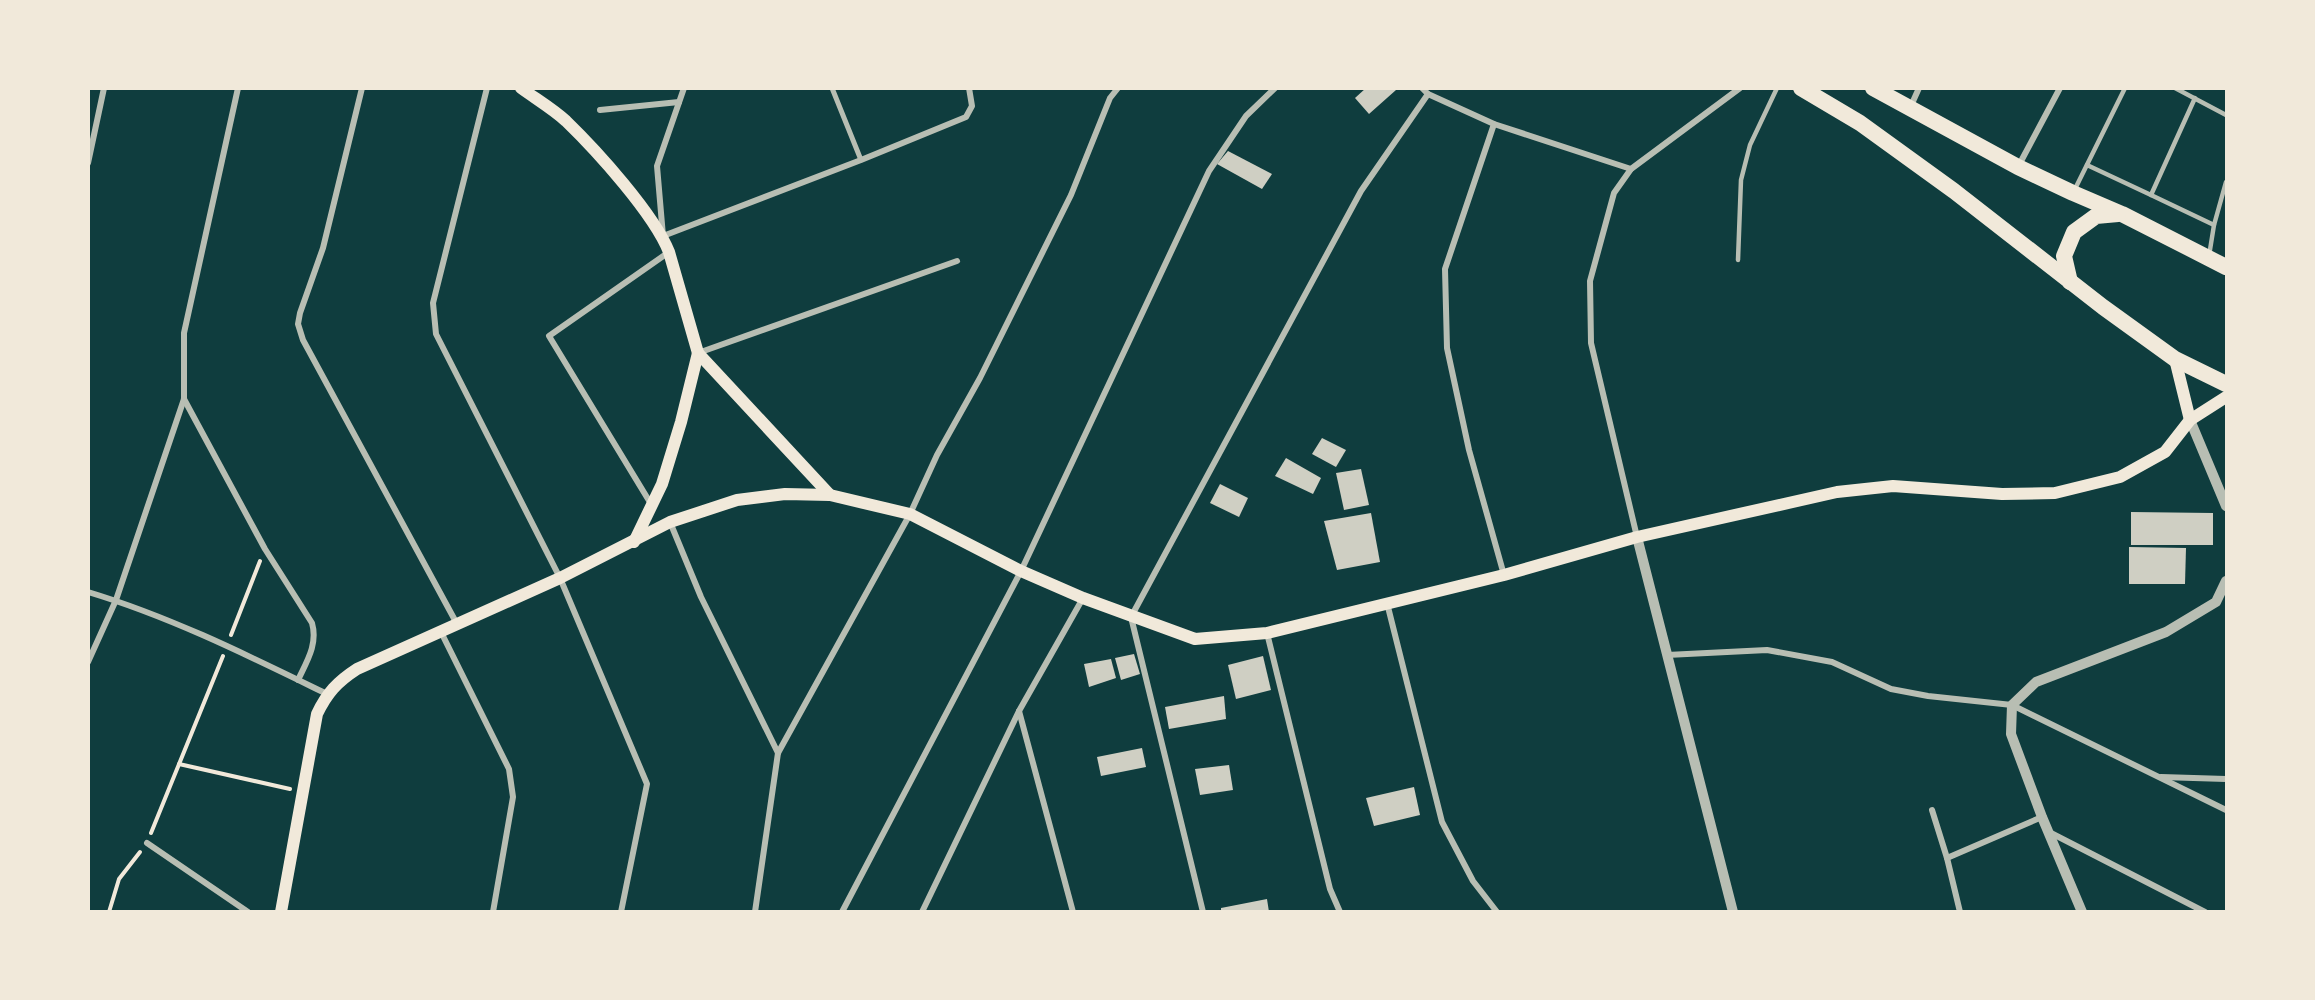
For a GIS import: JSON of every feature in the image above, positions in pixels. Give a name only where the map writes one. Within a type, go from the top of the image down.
[{"type":"highway","points":[[1801,88],[1860,123],[2175,359],[2226,384]]},
{"type":"highway","points":[[1873,88],[2018,167],[2122,214],[2226,267]]},
{"type":"highway","points":[[2070,282],[2064,256],[2074,231],[2096,216],[2122,214]]},
{"type":"main road","points":[[521,88],[565,120],[621,182],[663,236],[698,353],[830,495]]},
{"type":"main road","points":[[634,542],[663,484],[698,353]]},
{"type":"main road","points":[[2175,359],[2190,420]]},
{"type":"main road","points":[[281,912],[317,714],[327,694],[339,681],[357,669],[560,578],[670,522],[737,500],[785,494],[830,495],[910,514],[1021,571],[1131,617],[1195,639],[1267,633],[1504,575],[1637,537],[1837,492],[1893,486],[2002,494],[2055,493],[2120,477],[2165,452],[2190,420],[2226,397]]},
{"type":"street","points":[[88,163],[104,88]]},
{"type":"street","points":[[88,662],[116,600],[184,399],[184,333],[238,88]]},
{"type":"street","points":[[362,88],[323,248],[298,324],[303,340],[457,625]]},
{"type":"street","points":[[487,88],[433,303],[436,334],[560,578],[647,784],[621,912]]},
{"type":"street","points":[[684,88],[657,166],[663,236],[966,117],[972,106],[969,88]]},
{"type":"street","points":[[832,88],[861,160]]},
{"type":"street","points":[[1107,88],[1110,98]]},
{"type":"street","points":[[755,912],[778,753],[910,514],[937,455],[980,378],[1071,195],[1110,98],[1118,88]]},
{"type":"street","points":[[842,912],[1021,571],[1209,171],[1246,116],[1275,88]]},
{"type":"street","points":[[1422,88],[1428,94],[1494,124],[1631,169]]},
{"type":"street","points":[[1733,912],[1637,537],[1591,343],[1590,281],[1614,193],[1631,169],[1740,88]]},
{"type":"street","points":[[1910,109],[1919,88]]},
{"type":"street","points":[[2018,167],[2060,88]]},
{"type":"street","points":[[1203,912],[1131,617],[1361,191],[1428,94]]},
{"type":"street","points":[[600,110],[680,102]]},
{"type":"street","points":[[1494,124],[1445,269],[1447,348],[1469,450],[1504,575]]},
{"type":"street","points":[[652,505],[549,334],[669,252]]},
{"type":"street","points":[[698,353],[957,261]]},
{"type":"street","points":[[184,399],[265,549],[312,623],[315,634],[314,646],[298,680]]},
{"type":"street","points":[[2190,420],[2226,506]]},
{"type":"street","points":[[670,522],[701,597],[778,753]]},
{"type":"street","points":[[2082,912],[2042,817],[2011,734],[2012,705],[2036,682],[2166,632],[2216,602],[2226,580]]},
{"type":"street","points":[[88,592],[116,600],[227,645],[327,694]]},
{"type":"street","points":[[924,910],[1019,711],[1083,598]]},
{"type":"street","points":[[1387,603],[1442,822],[1473,880],[1497,912]]},
{"type":"street","points":[[441,632],[509,769],[513,797],[493,912]]},
{"type":"street","points":[[1267,633],[1330,889],[1340,912]]},
{"type":"street","points":[[1667,655],[1767,650],[1832,662],[1891,689],[1928,696],[2012,705],[2226,810]]},
{"type":"street","points":[[1019,711],[1073,912]]},
{"type":"street","points":[[2157,777],[2226,779]]},
{"type":"street","points":[[1932,810],[1960,912]]},
{"type":"street","points":[[1947,858],[2042,817]]},
{"type":"street","points":[[2048,831],[2205,912]]},
{"type":"street","points":[[147,843],[248,912]]},
{"type":"lane","points":[[1738,260],[1741,180],[1750,145],[1777,88]]},
{"type":"lane","points":[[2073,193],[2125,88]]},
{"type":"lane","points":[[2175,88],[2226,115]]},
{"type":"lane","points":[[2151,195],[2195,98]]},
{"type":"lane","points":[[2087,165],[2214,225]]},
{"type":"lane","points":[[2208,258],[2226,182]]},
{"type":"path","points":[[109,912],[119,879],[147,843],[265,549]]},
{"type":"path","points":[[179,764],[303,792]]},
{"type":"building","points":[[1366,88],[1395,88],[1396,90],[1369,114],[1355,98]]},
{"type":"building","points":[[1228,151],[1272,174],[1262,189],[1217,164]]},
{"type":"building","points":[[1322,438],[1346,450],[1336,467],[1312,454]]},
{"type":"building","points":[[1286,458],[1321,478],[1313,494],[1275,476]]},
{"type":"building","points":[[1361,469],[1369,505],[1344,510],[1336,473]]},
{"type":"building","points":[[1220,484],[1248,498],[1239,517],[1210,503]]},
{"type":"building","points":[[2131,512],[2213,513],[2213,545],[2131,545]]},
{"type":"building","points":[[1371,513],[1380,562],[1337,570],[1324,521]]},
{"type":"building","points":[[2129,547],[2186,548],[2185,584],[2129,584]]},
{"type":"building","points":[[1134,654],[1140,674],[1121,680],[1115,658]]},
{"type":"building","points":[[1263,656],[1271,690],[1236,699],[1228,665]]},
{"type":"building","points":[[1111,659],[1116,678],[1089,687],[1084,664]]},
{"type":"building","points":[[1224,696],[1226,719],[1169,729],[1165,707]]},
{"type":"building","points":[[1142,748],[1146,767],[1101,776],[1097,757]]},
{"type":"building","points":[[1229,765],[1233,790],[1200,795],[1195,769]]},
{"type":"building","points":[[1414,787],[1420,815],[1374,826],[1366,798]]},
{"type":"building","points":[[1267,899],[1269,912],[1221,912],[1221,908]]}]
